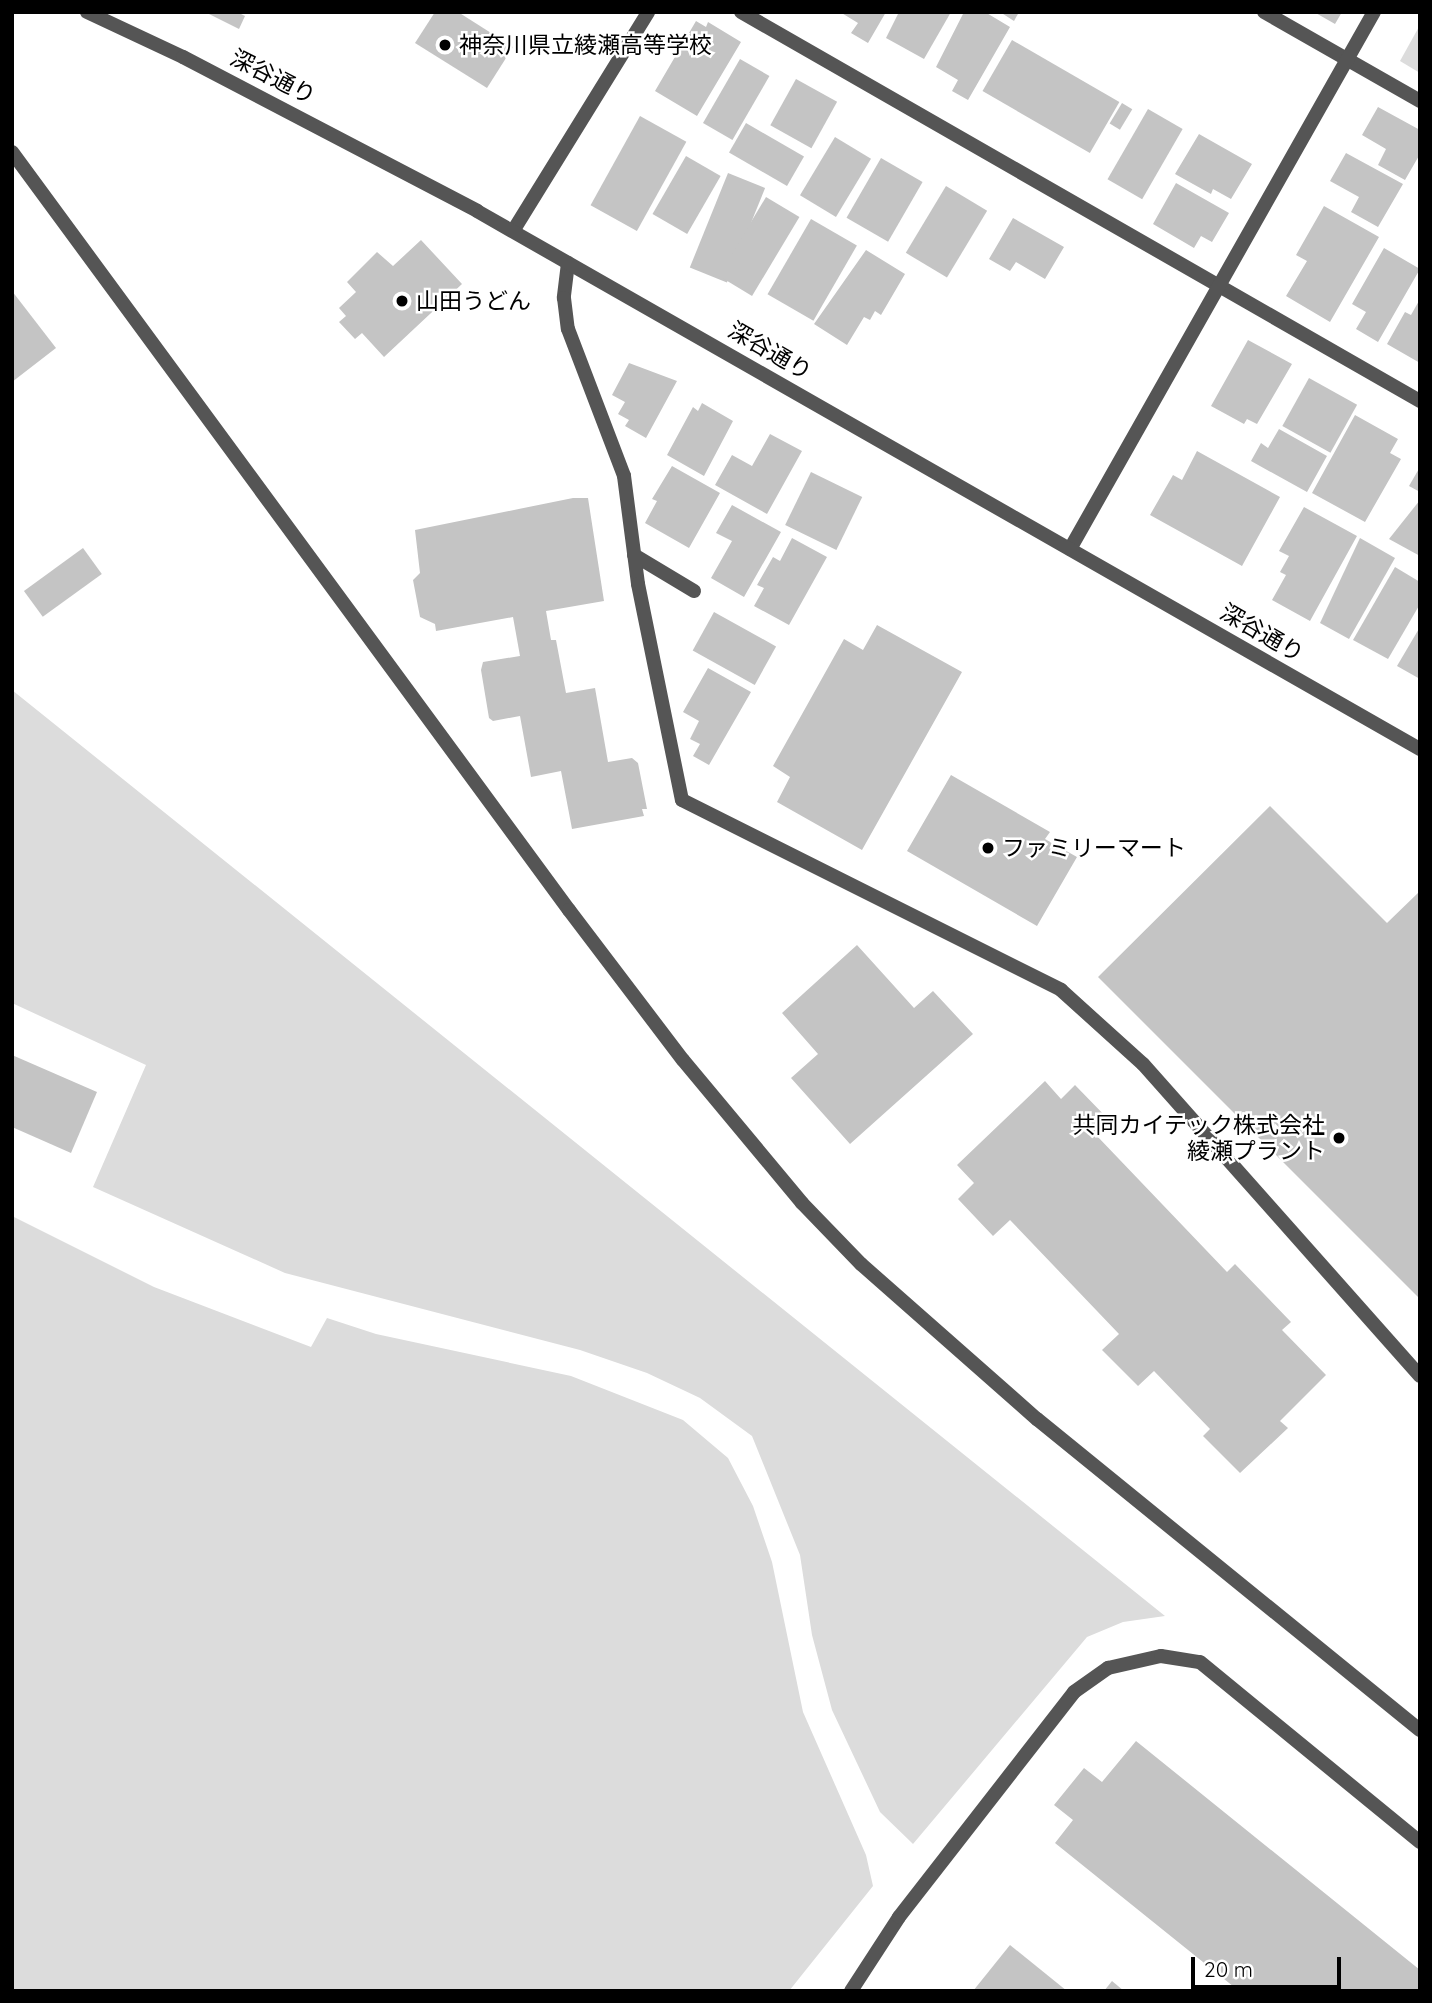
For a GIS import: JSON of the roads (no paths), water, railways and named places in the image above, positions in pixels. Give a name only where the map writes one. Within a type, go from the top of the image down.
[{"type":"street","name":"深谷通り","points":[[87,12],[330,132],[513,231],[1420,749]]},
{"type":"street","points":[[513,231],[648,12]]},
{"type":"street","points":[[741,12],[1420,401]]},
{"type":"street","points":[[1264,12],[1420,101]]},
{"type":"street","points":[[1070,549],[1374,12]]},
{"type":"street","points":[[12,152],[578,921],[683,1060],[802,1203],[861,1264],[1037,1419],[1420,1730]]},
{"type":"street","points":[[568,263],[564,298],[568,329],[624,476],[635,555],[682,800],[1061,990],[1143,1064],[1420,1376]]},
{"type":"street","points":[[635,555],[694,591]]},
{"type":"street","points":[[851,1991],[899,1917],[1074,1692],[1108,1668],[1161,1656],[1200,1662],[1420,1842]]},
{"type":"place","name":"神奈川県立綾瀬高等学校","points":[[445,45]]},
{"type":"place","name":"山田うどん","points":[[402,301]]},
{"type":"place","name":"ファミリーマート","points":[[988,848]]},
{"type":"place","name":"共同カイテック株式会社 綾瀬プラント","points":[[1339,1138]]}]
